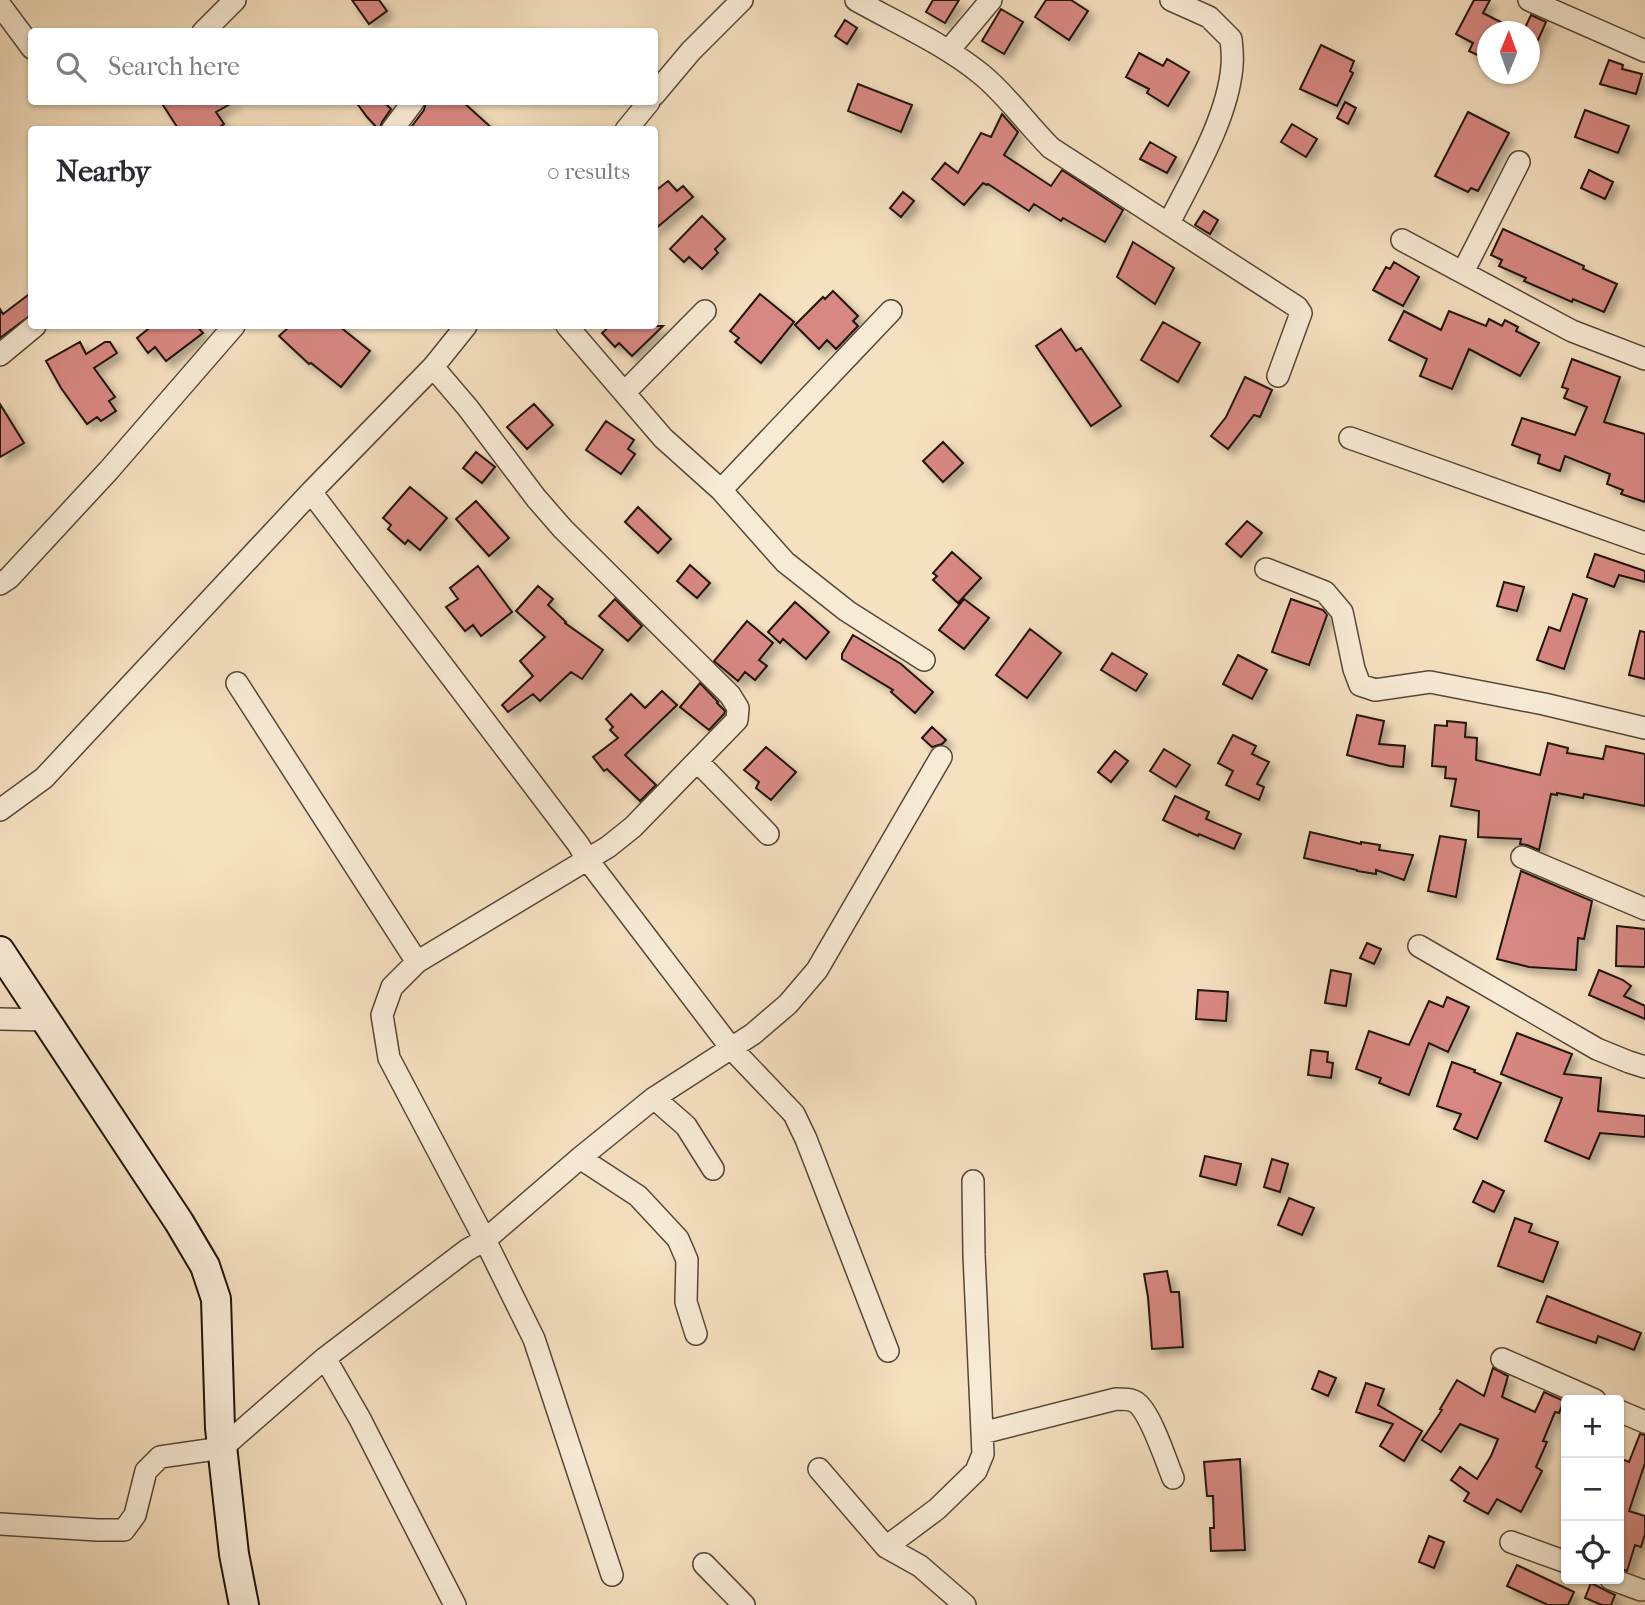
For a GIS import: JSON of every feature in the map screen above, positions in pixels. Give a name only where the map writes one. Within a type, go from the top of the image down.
[{"type":"street","points":[[207,28],[235,0]]},
{"type":"street","points":[[658,90],[691,51],[742,0]]},
{"type":"street","points":[[856,0],[949,50],[1003,95],[1051,148],[1297,307],[1301,313],[1278,376]]},
{"type":"street","points":[[949,50],[991,0]]},
{"type":"street","points":[[1169,223],[1210,140],[1226,99],[1232,66],[1231,39],[1209,17],[1171,0]]},
{"type":"street","points":[[1529,0],[1645,51]]},
{"type":"street","points":[[0,5],[28,43]]},
{"type":"street","points":[[395,126],[412,105]]},
{"type":"street","points":[[629,126],[647,105]]},
{"type":"street","points":[[1463,272],[1518,162]]},
{"type":"street","points":[[1402,240],[1572,331],[1645,359]]},
{"type":"street","points":[[625,392],[705,311]]},
{"type":"street","points":[[721,491],[891,311]]},
{"type":"street","points":[[0,355],[31,329]]},
{"type":"street","points":[[0,584],[9,578],[109,470],[231,329]]},
{"type":"street","points":[[0,810],[44,778],[433,367],[464,329]]},
{"type":"street","points":[[570,329],[663,438],[721,491],[785,562],[847,611],[924,660]]},
{"type":"street","points":[[433,367],[563,529],[730,695],[738,708],[737,720],[633,827],[608,846],[417,962],[393,987],[382,1015],[389,1058],[534,1339],[612,1575]]},
{"type":"street","points":[[1350,438],[1645,543]]},
{"type":"street","points":[[312,492],[731,1048],[794,1114],[888,1351]]},
{"type":"street","points":[[1266,569],[1325,592],[1342,612],[1360,685],[1375,690],[1430,682],[1544,704],[1645,728]]},
{"type":"street","points":[[237,683],[417,962]]},
{"type":"street","points":[[0,1524],[124,1530],[135,1515],[146,1471],[160,1457],[222,1448],[325,1358],[467,1250],[485,1240],[654,1098],[753,1034],[788,1004],[817,970],[941,757]]},
{"type":"street","points":[[697,761],[768,834]]},
{"type":"street","points":[[1522,857],[1645,909]]},
{"type":"street","points":[[1419,946],[1597,1048],[1645,1066]]},
{"type":"street","points":[[0,951],[179,1222],[205,1266],[216,1299],[220,1428],[234,1554],[244,1605]]},
{"type":"street","points":[[0,1019],[46,1020]]},
{"type":"street","points":[[654,1098],[686,1126],[713,1170]]},
{"type":"street","points":[[580,1158],[638,1196],[678,1240],[687,1260],[686,1302],[696,1334]]},
{"type":"street","points":[[886,1547],[937,1509],[976,1471],[984,1454],[973,1181]]},
{"type":"street","points":[[325,1358],[360,1419],[455,1605]]},
{"type":"street","points":[[1502,1359],[1584,1395]]},
{"type":"street","points":[[982,1433],[1116,1399],[1129,1399],[1138,1403],[1153,1427],[1173,1478]]},
{"type":"street","points":[[1624,1413],[1645,1422]]},
{"type":"street","points":[[819,1469],[886,1547],[919,1566],[965,1605]]},
{"type":"street","points":[[1511,1542],[1561,1560]]},
{"type":"street","points":[[704,1564],[744,1605]]},
{"type":"street","points":[[1624,1584],[1641,1591]]},
{"type":"building","points":[[352,0],[379,0],[387,11],[369,24]]},
{"type":"building","points":[[933,0],[959,0],[945,23],[926,12]]},
{"type":"building","points":[[1046,0],[1071,0],[1088,11],[1069,40],[1035,17]]},
{"type":"building","points":[[1474,0],[1490,0],[1483,13],[1499,21],[1477,21],[1477,55],[1469,51],[1473,43],[1456,34]]},
{"type":"building","points":[[1001,9],[1023,22],[1004,54],[982,41]]},
{"type":"building","points":[[1531,15],[1546,22],[1540,36],[1540,21],[1528,21]]},
{"type":"building","points":[[845,20],[857,28],[847,44],[835,36]]},
{"type":"building","points":[[1321,45],[1354,61],[1350,71],[1353,73],[1337,106],[1300,89]]},
{"type":"building","points":[[1139,53],[1163,66],[1167,59],[1189,72],[1168,106],[1147,93],[1149,89],[1126,77]]},
{"type":"building","points":[[1609,60],[1623,65],[1622,69],[1642,74],[1636,94],[1600,84]]},
{"type":"building","points":[[858,84],[912,105],[901,132],[848,111]]},
{"type":"building","points":[[1345,102],[1356,108],[1348,124],[1337,118]]},
{"type":"building","points":[[163,105],[229,105],[216,112],[224,124],[221,126],[176,126]]},
{"type":"building","points":[[358,105],[387,105],[391,109],[380,126],[375,126]]},
{"type":"building","points":[[425,105],[466,105],[490,126],[412,126]]},
{"type":"building","points":[[1585,110],[1629,126],[1618,153],[1575,137]]},
{"type":"building","points":[[1468,112],[1509,133],[1478,191],[1471,188],[1468,192],[1435,176]]},
{"type":"building","points":[[1002,114],[1018,132],[1004,155],[1051,186],[1062,170],[1123,210],[1105,242],[1063,218],[1061,221],[1034,204],[1029,211],[988,184],[983,183],[964,205],[932,179],[945,163],[958,173],[981,133],[991,137]]},
{"type":"building","points":[[1292,124],[1317,139],[1306,157],[1281,142]]},
{"type":"building","points":[[1150,142],[1176,157],[1167,173],[1140,159]]},
{"type":"building","points":[[1589,170],[1613,182],[1605,199],[1581,188]]},
{"type":"building","points":[[668,181],[677,191],[683,186],[693,197],[658,227],[658,189]]},
{"type":"building","points":[[903,192],[914,201],[901,217],[890,208]]},
{"type":"building","points":[[1204,211],[1218,220],[1210,234],[1195,225]]},
{"type":"building","points":[[702,216],[725,239],[715,249],[718,253],[702,269],[689,257],[684,262],[670,249]]},
{"type":"building","points":[[1503,229],[1617,284],[1604,312],[1573,299],[1572,302],[1524,281],[1526,278],[1499,266],[1502,260],[1491,255]]},
{"type":"building","points":[[1133,242],[1174,268],[1155,304],[1117,277]]},
{"type":"building","points":[[1394,262],[1419,277],[1403,306],[1373,290],[1386,267],[1390,269]]},
{"type":"building","points":[[833,291],[858,316],[853,321],[858,326],[836,349],[827,340],[819,349],[795,325],[823,297],[825,299]]},
{"type":"building","points":[[760,294],[794,322],[761,363],[735,342],[739,338],[730,331]]},
{"type":"building","points":[[28,295],[28,317],[0,338],[0,309],[3,314]]},
{"type":"building","points":[[1404,311],[1441,330],[1449,311],[1486,326],[1489,319],[1502,326],[1505,320],[1518,327],[1516,331],[1539,343],[1520,376],[1469,349],[1452,389],[1420,376],[1427,359],[1389,340]]},
{"type":"building","points":[[1163,322],[1200,343],[1178,382],[1141,360]]},
{"type":"building","points":[[658,326],[663,326],[632,356],[619,343],[615,347],[602,333],[607,329],[658,329]]},
{"type":"building","points":[[148,329],[200,329],[203,333],[166,361],[155,347],[148,353],[137,338]]},
{"type":"building","points":[[287,329],[343,329],[370,351],[341,387],[309,364],[279,336]]},
{"type":"building","points":[[1061,329],[1076,351],[1081,348],[1121,406],[1091,426],[1036,346]]},
{"type":"building","points":[[80,342],[86,354],[105,342],[110,342],[117,353],[94,368],[115,397],[109,401],[116,411],[101,421],[97,417],[87,424],[61,388],[46,361]]},
{"type":"building","points":[[1572,359],[1620,377],[1604,422],[1645,434],[1645,502],[1621,494],[1623,490],[1607,484],[1610,474],[1565,456],[1560,471],[1538,463],[1540,455],[1512,445],[1522,418],[1575,435],[1587,407],[1564,398],[1568,389],[1562,387]]},
{"type":"building","points":[[1245,377],[1272,390],[1260,417],[1254,415],[1228,449],[1211,436],[1226,417]]},
{"type":"building","points":[[0,404],[24,443],[0,457]]},
{"type":"building","points":[[534,404],[553,425],[527,449],[507,427]]},
{"type":"building","points":[[606,421],[634,440],[628,449],[635,454],[621,474],[586,450]]},
{"type":"building","points":[[943,442],[963,463],[943,482],[923,461]]},
{"type":"building","points":[[476,452],[495,467],[482,483],[463,468]]},
{"type":"building","points":[[410,487],[447,518],[420,550],[408,540],[405,544],[388,529],[391,525],[383,518]]},
{"type":"building","points":[[476,501],[509,538],[489,556],[456,519]]},
{"type":"building","points":[[638,507],[671,539],[658,553],[625,522]]},
{"type":"building","points":[[1247,521],[1262,533],[1241,557],[1226,544]]},
{"type":"building","points":[[952,552],[981,578],[958,603],[933,580],[937,576],[933,573]]},
{"type":"building","points":[[1595,554],[1645,571],[1645,582],[1619,575],[1614,587],[1587,577]]},
{"type":"building","points":[[690,565],[710,583],[697,598],[677,581]]},
{"type":"building","points":[[478,566],[512,612],[481,636],[473,625],[465,631],[446,607],[458,599],[450,588]]},
{"type":"building","points":[[1504,582],[1524,587],[1517,611],[1497,606]]},
{"type":"building","points":[[538,586],[553,599],[548,605],[565,623],[603,650],[582,679],[571,672],[540,701],[533,694],[508,712],[502,705],[533,676],[520,661],[545,637],[516,611]]},
{"type":"building","points":[[1573,594],[1587,599],[1564,669],[1537,660],[1549,627],[1560,631]]},
{"type":"building","points":[[615,599],[642,626],[628,641],[599,616]]},
{"type":"building","points":[[964,599],[989,618],[964,649],[939,630]]},
{"type":"building","points":[[1291,599],[1323,610],[1327,615],[1309,665],[1272,652]]},
{"type":"building","points":[[795,602],[829,632],[806,659],[783,639],[780,643],[768,632]]},
{"type":"building","points":[[747,621],[773,643],[759,660],[767,666],[755,680],[745,672],[738,681],[714,661]]},
{"type":"building","points":[[1030,629],[1061,653],[1027,698],[996,675]]},
{"type":"building","points":[[1640,631],[1645,632],[1645,679],[1629,675]]},
{"type":"building","points":[[853,635],[901,664],[933,692],[915,713],[891,692],[893,690],[842,659]]},
{"type":"building","points":[[1112,653],[1147,674],[1136,691],[1101,670]]},
{"type":"building","points":[[1238,655],[1267,670],[1252,699],[1223,684]]},
{"type":"building","points":[[700,683],[725,711],[709,730],[680,707]]},
{"type":"building","points":[[662,691],[677,705],[625,755],[656,785],[640,801],[607,769],[604,771],[593,757],[618,738],[610,730],[613,727],[606,719],[631,694],[645,708]]},
{"type":"building","points":[[1357,715],[1384,721],[1379,744],[1405,746],[1403,767],[1347,755]]},
{"type":"building","points":[[1447,721],[1466,723],[1465,737],[1477,738],[1476,760],[1540,775],[1548,743],[1568,748],[1567,753],[1603,759],[1606,746],[1645,754],[1645,806],[1584,794],[1583,798],[1551,794],[1539,850],[1520,844],[1521,839],[1478,837],[1479,811],[1451,806],[1456,779],[1445,778],[1446,767],[1432,766],[1435,725],[1447,726]]},
{"type":"building","points":[[932,727],[946,740],[932,747],[922,738]]},
{"type":"building","points":[[1233,735],[1256,746],[1252,754],[1269,762],[1257,784],[1264,787],[1259,800],[1226,785],[1233,771],[1218,763]]},
{"type":"building","points":[[766,747],[796,772],[771,800],[756,788],[759,782],[744,770]]},
{"type":"building","points":[[1164,749],[1190,765],[1176,787],[1150,771]]},
{"type":"building","points":[[1115,751],[1128,761],[1111,782],[1098,772]]},
{"type":"building","points":[[1175,796],[1209,812],[1206,819],[1241,834],[1234,849],[1163,820]]},
{"type":"building","points":[[1310,832],[1361,844],[1380,845],[1379,850],[1413,855],[1404,880],[1376,870],[1376,874],[1357,871],[1304,858]]},
{"type":"building","points":[[1440,836],[1466,840],[1456,897],[1428,891]]},
{"type":"building","points":[[1521,871],[1592,901],[1584,939],[1578,938],[1576,970],[1529,967],[1497,959]]},
{"type":"building","points":[[1617,926],[1645,929],[1645,967],[1616,966]]},
{"type":"building","points":[[1367,943],[1381,949],[1374,964],[1360,958]]},
{"type":"building","points":[[1331,970],[1351,974],[1346,1006],[1325,1003]]},
{"type":"building","points":[[1599,970],[1631,986],[1624,996],[1645,1006],[1645,1019],[1589,995]]},
{"type":"building","points":[[1198,990],[1228,992],[1226,1021],[1196,1019]]},
{"type":"building","points":[[1447,997],[1469,1007],[1448,1052],[1429,1043],[1409,1095],[1379,1083],[1381,1078],[1356,1069],[1369,1031],[1409,1045],[1429,1001],[1443,1007]]},
{"type":"building","points":[[1517,1033],[1572,1054],[1564,1074],[1601,1078],[1598,1111],[1645,1116],[1645,1137],[1600,1133],[1589,1159],[1545,1141],[1562,1098],[1501,1074]]},
{"type":"building","points":[[1311,1050],[1328,1052],[1327,1062],[1333,1063],[1331,1078],[1308,1075]]},
{"type":"building","points":[[1452,1062],[1501,1083],[1477,1139],[1454,1129],[1461,1114],[1437,1106]]},
{"type":"building","points":[[1205,1156],[1241,1164],[1236,1185],[1200,1176]]},
{"type":"building","points":[[1272,1159],[1288,1164],[1280,1192],[1264,1187]]},
{"type":"building","points":[[1483,1181],[1504,1191],[1494,1212],[1473,1202]]},
{"type":"building","points":[[1289,1198],[1314,1208],[1302,1235],[1278,1225]]},
{"type":"building","points":[[1515,1218],[1532,1224],[1529,1232],[1558,1242],[1543,1282],[1498,1266]]},
{"type":"building","points":[[1167,1271],[1171,1292],[1179,1292],[1183,1347],[1152,1349],[1144,1274]]},
{"type":"building","points":[[1547,1296],[1641,1333],[1634,1350],[1598,1336],[1596,1343],[1537,1322]]},
{"type":"building","points":[[1493,1368],[1508,1376],[1502,1397],[1535,1412],[1544,1392],[1561,1400],[1561,1408],[1559,1413],[1555,1412],[1543,1441],[1547,1442],[1536,1467],[1542,1471],[1521,1512],[1497,1499],[1488,1514],[1464,1501],[1469,1493],[1451,1480],[1460,1467],[1477,1479],[1498,1439],[1460,1424],[1441,1452],[1422,1440],[1442,1410],[1440,1409],[1457,1380],[1484,1396]]},
{"type":"building","points":[[1319,1371],[1336,1378],[1328,1396],[1312,1389]]},
{"type":"building","points":[[1366,1383],[1384,1389],[1378,1405],[1422,1431],[1404,1461],[1380,1446],[1393,1424],[1356,1412]]},
{"type":"building","points":[[1640,1434],[1645,1435],[1645,1463],[1629,1511],[1645,1516],[1645,1534],[1641,1547],[1635,1545],[1627,1571],[1624,1570],[1624,1460],[1629,1462]]},
{"type":"building","points":[[1240,1459],[1245,1550],[1211,1551],[1210,1528],[1214,1528],[1213,1496],[1207,1496],[1204,1462]]},
{"type":"building","points":[[1429,1536],[1444,1542],[1434,1568],[1419,1562]]},
{"type":"building","points":[[1517,1565],[1574,1592],[1568,1605],[1548,1605],[1507,1586]]},
{"type":"building","points":[[1591,1584],[1615,1595],[1611,1605],[1602,1605],[1585,1598]]}]
